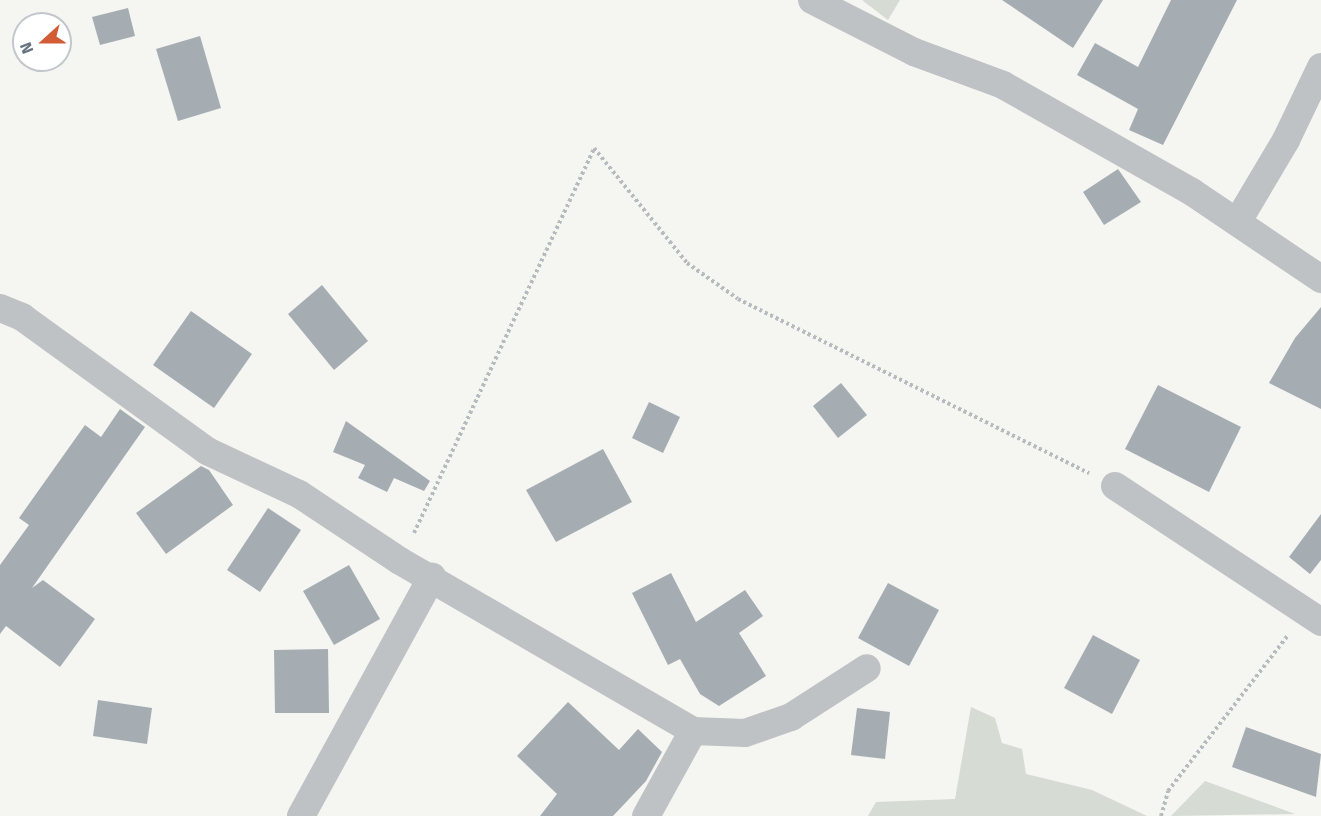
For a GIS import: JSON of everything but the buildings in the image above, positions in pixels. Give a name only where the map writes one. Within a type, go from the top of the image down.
[{"type":"street","points":[[812,0],[914,52],[1002,85],[1238,221],[1321,279]]},
{"type":"street","points":[[1238,221],[1286,140],[1321,68]]},
{"type":"street","points":[[0,308],[30,323],[207,451],[299,494],[400,561],[432,577],[693,731],[745,733],[791,717],[867,668]]},
{"type":"street","points":[[1115,486],[1313,617]]},
{"type":"street","points":[[301,816],[432,577]]},
{"type":"street","points":[[646,816],[693,731]]},
{"type":"path","points":[[400,561],[594,148],[687,263],[738,299],[1115,486]]},
{"type":"path","points":[[1161,816],[1168,791],[1313,617]]},
{"type":"shaded area","points":[[862,0],[900,0],[888,20]]},
{"type":"shaded area","points":[[971,707],[995,718],[1002,743],[1022,749],[1026,774],[1092,790],[1147,816],[868,816],[876,802],[955,799]]},
{"type":"shaded area","points":[[1205,781],[1295,814],[1171,816]]}]
